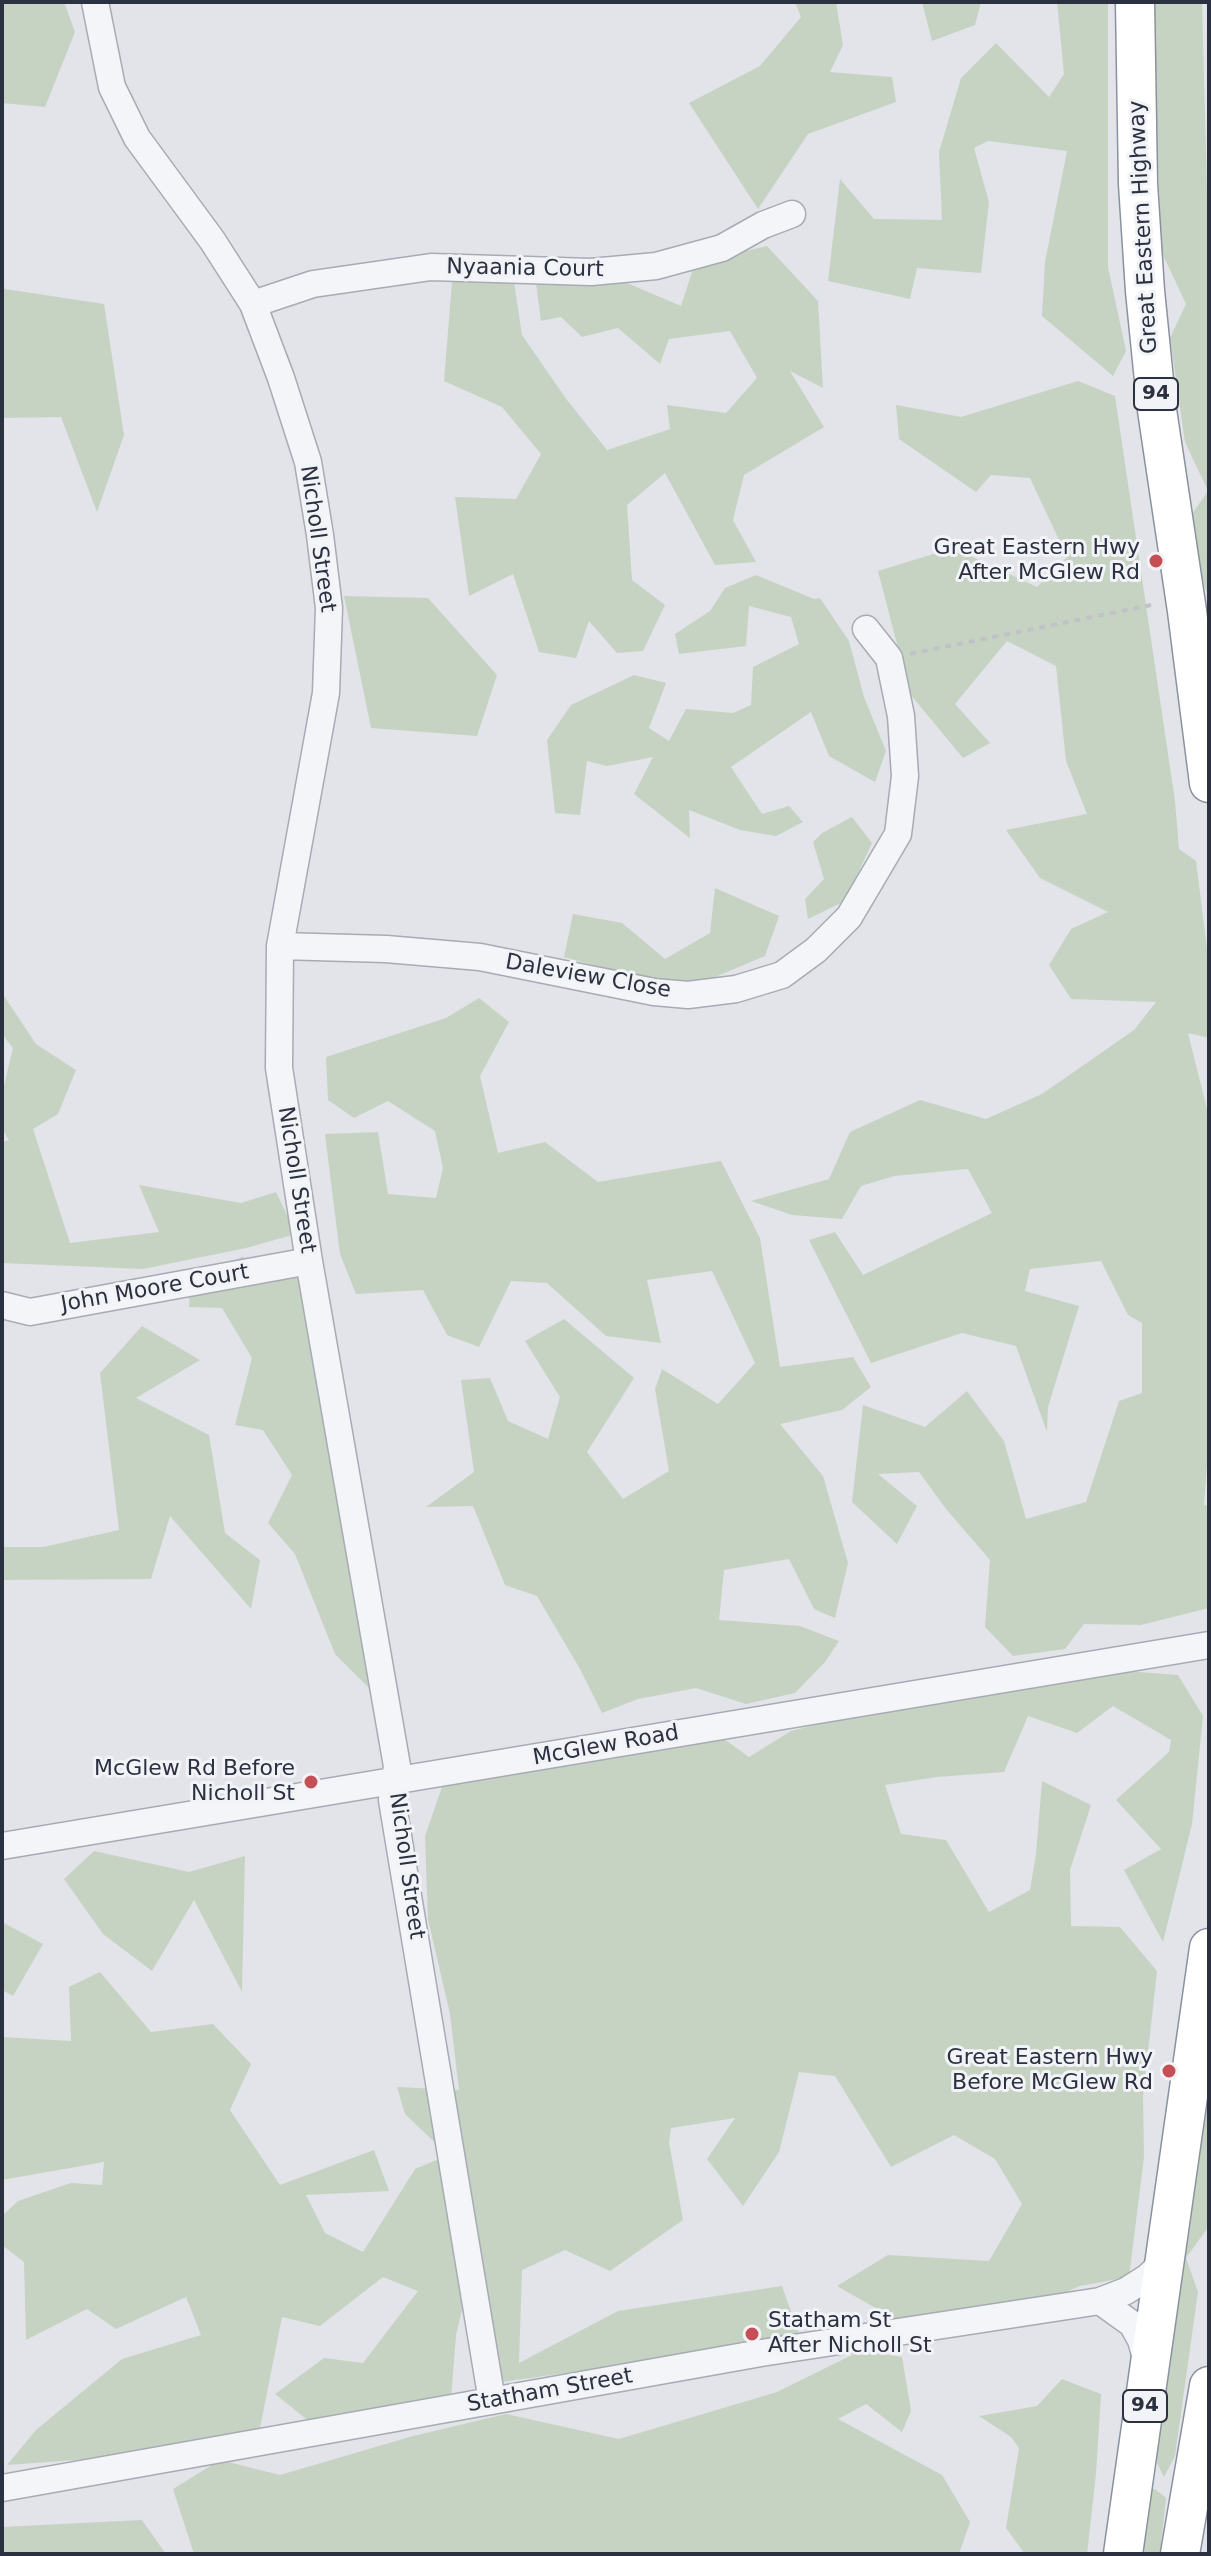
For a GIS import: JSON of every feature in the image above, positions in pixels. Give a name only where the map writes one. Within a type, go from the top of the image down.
[{"type":"highway","name":"Great Eastern Highway","points":[[1135,2],[1138,184],[1146,306],[1157,410],[1209,783]]},
{"type":"highway","name":"94","points":[[1123,2554],[1209,1948]]},
{"type":"highway","points":[[1180,2554],[1209,2386]]},
{"type":"street","name":"Nicholl Street","points":[[95,2],[112,87],[137,138],[212,240],[253,304],[308,462],[329,608],[326,693],[280,946],[279,1068],[309,1261],[397,1766],[392,1800],[492,2401]]},
{"type":"street","name":"Nyaania Court","points":[[253,304],[313,284],[431,267],[591,272],[656,266],[722,248],[763,225],[792,214]]},
{"type":"street","name":"Daleview Close","points":[[280,946],[386,949],[480,957],[654,992],[688,995],[736,989],[782,975],[816,950],[849,917],[898,834],[903,805],[904,745],[889,658],[866,629]]},
{"type":"street","name":"John Moore Court","points":[[2,1305],[30,1312],[309,1261]]},
{"type":"street","name":"McGlew Road","points":[[2,1846],[1209,1645]]},
{"type":"street","name":"Statham Street","points":[[2,2488],[761,2353],[1100,2301],[1126,2291],[1148,2277],[1167,2258]]},
{"type":"street","points":[[1100,2301],[1132,2324],[1141,2340],[1150,2373]]},
{"type":"path","points":[[889,658],[1159,603]]},
{"type":"green space","points":[[2,2],[64,2],[75,32],[45,107],[2,103]]},
{"type":"green space","points":[[795,2],[836,2],[843,45],[830,72],[892,77],[896,102],[808,134],[758,209],[689,103],[760,66],[801,17]]},
{"type":"green space","points":[[922,2],[981,2],[975,25],[932,41]]},
{"type":"green space","points":[[1057,2],[1108,2],[1108,267],[1126,351],[1113,376],[1042,316],[1045,262],[1067,151],[988,141],[974,148],[989,202],[981,273],[917,268],[910,299],[828,281],[840,179],[874,219],[942,220],[939,152],[961,78],[996,43],[1049,97],[1064,74]]},
{"type":"green space","points":[[1155,2],[1202,2],[1209,264],[1209,597],[1196,565],[1192,514],[1208,491],[1185,442],[1170,338],[1186,304],[1162,253],[1154,80]]},
{"type":"green space","points":[[767,246],[818,301],[823,388],[790,371],[824,427],[744,475],[733,520],[756,562],[715,565],[665,473],[627,505],[632,580],[665,605],[643,651],[617,653],[589,621],[576,658],[539,652],[513,574],[469,596],[455,497],[516,499],[541,454],[502,407],[444,381],[452,282],[475,268],[514,282],[522,335],[567,400],[607,450],[670,429],[667,405],[726,413],[757,378],[730,331],[669,339],[660,364],[618,328],[582,337],[561,317],[541,321],[536,283],[613,277],[681,306],[695,263]]},
{"type":"green space","points":[[2,285],[5,289],[104,304],[124,435],[97,512],[61,417],[2,418]]},
{"type":"green space","points":[[1078,381],[1115,396],[1175,801],[1179,849],[1196,861],[1209,965],[1209,1038],[1188,1033],[1209,1117],[1209,1438],[1204,1505],[1209,1506],[1209,1608],[1141,1625],[1084,1624],[1065,1649],[1013,1656],[985,1627],[990,1560],[919,1472],[878,1474],[917,1506],[897,1544],[852,1502],[863,1405],[925,1427],[967,1391],[1004,1441],[1026,1519],[1086,1502],[1119,1401],[1142,1393],[1142,1323],[1128,1315],[1101,1261],[1030,1269],[1025,1291],[1079,1306],[1048,1407],[1047,1432],[1016,1346],[962,1333],[871,1363],[809,1240],[835,1232],[863,1275],[992,1213],[968,1169],[894,1176],[861,1186],[842,1219],[792,1215],[751,1201],[829,1179],[850,1132],[920,1100],[986,1119],[1042,1094],[1134,1030],[1156,1002],[1071,999],[1049,965],[1071,929],[1108,912],[1040,878],[1006,830],[1087,814],[1066,761],[1056,666],[1007,641],[955,704],[990,743],[963,758],[910,694],[878,571],[953,548],[1037,587],[1067,557],[1030,478],[991,475],[976,492],[899,439],[896,405],[961,417]]},
{"type":"green space","points":[[756,575],[814,599],[820,598],[849,641],[864,697],[886,751],[875,782],[829,756],[811,712],[731,767],[762,814],[789,806],[803,822],[776,836],[740,830],[689,810],[690,838],[634,794],[653,757],[607,766],[587,761],[580,815],[555,813],[547,740],[571,705],[634,675],[666,683],[649,728],[669,741],[686,709],[733,713],[751,705],[753,667],[799,644],[791,617],[749,606],[746,646],[679,654],[675,634],[710,611],[725,588]]},
{"type":"green space","points":[[344,596],[428,598],[497,675],[477,736],[371,728]]},
{"type":"green space","points":[[852,817],[872,843],[845,901],[808,919],[805,899],[824,879],[813,842],[822,833]]},
{"type":"green space","points":[[715,888],[779,916],[765,956],[684,990],[564,957],[573,914],[622,923],[665,959],[710,933]]},
{"type":"green space","points":[[2,993],[36,1044],[76,1070],[58,1114],[33,1129],[70,1243],[159,1232],[139,1185],[241,1203],[276,1192],[296,1234],[246,1248],[143,1269],[2,1263],[2,1142],[9,1140],[2,1129],[2,1094],[13,1048],[2,1034]]},
{"type":"green space","points":[[479,998],[509,1022],[480,1076],[498,1153],[545,1142],[598,1182],[721,1161],[760,1238],[780,1367],[853,1357],[871,1387],[842,1410],[780,1424],[823,1476],[848,1563],[835,1618],[814,1609],[789,1559],[724,1570],[719,1620],[800,1626],[839,1641],[825,1662],[795,1693],[746,1704],[696,1688],[638,1699],[602,1713],[537,1596],[505,1585],[473,1506],[426,1507],[474,1472],[461,1380],[490,1378],[508,1421],[548,1439],[560,1397],[525,1341],[564,1319],[634,1378],[587,1452],[623,1499],[669,1471],[655,1389],[662,1369],[718,1404],[755,1363],[712,1271],[647,1280],[661,1343],[606,1336],[547,1283],[511,1281],[479,1347],[447,1335],[423,1290],[356,1294],[340,1254],[325,1134],[378,1132],[388,1194],[436,1198],[443,1168],[435,1131],[388,1101],[354,1118],[328,1100],[326,1057],[446,1018]]},
{"type":"green space","points":[[242,1257],[327,1288],[391,1710],[335,1654],[295,1554],[268,1523],[292,1475],[263,1430],[235,1425],[252,1358],[222,1308],[189,1307],[190,1279]]},
{"type":"green space","points":[[142,1326],[200,1360],[136,1398],[209,1435],[225,1533],[260,1560],[251,1609],[170,1516],[151,1579],[2,1580],[2,1547],[43,1547],[119,1530],[100,1373]]},
{"type":"green space","points":[[1099,1669],[1178,1675],[1203,1716],[1192,1824],[1163,1942],[1124,1870],[1161,1849],[1116,1800],[1169,1752],[1171,1740],[1113,1706],[1077,1733],[1028,1716],[1004,1772],[885,1785],[901,1834],[946,1840],[989,1912],[1030,1890],[1042,1781],[1091,1805],[1070,1870],[1071,1926],[1120,1927],[1157,1971],[1143,2097],[1144,2157],[1129,2277],[1080,2286],[1050,2299],[956,2312],[924,2342],[893,2318],[837,2286],[888,2255],[989,2261],[1022,2204],[995,2159],[954,2135],[891,2167],[835,2076],[799,2072],[779,2152],[743,2206],[707,2159],[735,2118],[671,2128],[669,2142],[683,2220],[610,2271],[565,2250],[522,2270],[519,2363],[618,2311],[782,2286],[799,2334],[501,2382],[475,2255],[456,2335],[451,2399],[310,2422],[275,2394],[324,2358],[363,2363],[418,2291],[383,2277],[320,2326],[282,2317],[260,2428],[117,2457],[7,2465],[36,2430],[122,2359],[201,2335],[186,2297],[116,2329],[87,2309],[26,2340],[24,2262],[2,2245],[2,2216],[18,2201],[71,2183],[102,2185],[104,2162],[2,2180],[2,2037],[71,2041],[69,1987],[100,1972],[151,2032],[213,2024],[251,2064],[230,2110],[280,2185],[374,2150],[389,2191],[306,2195],[325,2233],[363,2252],[415,2169],[448,2155],[405,2114],[397,2087],[459,2090],[450,2014],[428,1919],[425,1836],[442,1787],[529,1767],[717,1734],[749,1757],[791,1731],[924,1697]]},
{"type":"green space","points":[[94,1851],[189,1872],[245,1856],[242,1992],[194,1900],[152,1971],[103,1934],[64,1879]]},
{"type":"green space","points":[[2,1922],[43,1944],[13,1996],[2,1990]]},
{"type":"green space","points":[[1209,2070],[1209,2226],[1186,2258],[1198,2292],[1175,2456],[1164,2477],[1147,2443]]},
{"type":"green space","points":[[862,2350],[902,2357],[911,2411],[902,2432],[866,2404],[838,2419],[942,2475],[970,2522],[959,2554],[194,2554],[173,2489],[220,2460],[280,2475],[413,2436],[506,2414],[619,2439],[777,2392]]},
{"type":"green space","points":[[1062,2379],[1101,2394],[1087,2554],[1025,2554],[1006,2528],[1019,2448],[1011,2437],[979,2416],[1037,2406]]},
{"type":"green space","points":[[1155,2489],[1166,2498],[1160,2554],[1130,2554],[1139,2491]]},
{"type":"green space","points":[[142,2520],[166,2554],[2,2554],[2,2527]]},
{"type":"place","name":"Great Eastern Hwy After McGlew Rd","points":[[1156,561]]},
{"type":"place","name":"McGlew Rd Before Nicholl St","points":[[311,1782]]},
{"type":"place","name":"Great Eastern Hwy Before McGlew Rd","points":[[1169,2071]]},
{"type":"place","name":"Statham St After Nicholl St","points":[[752,2334]]}]
